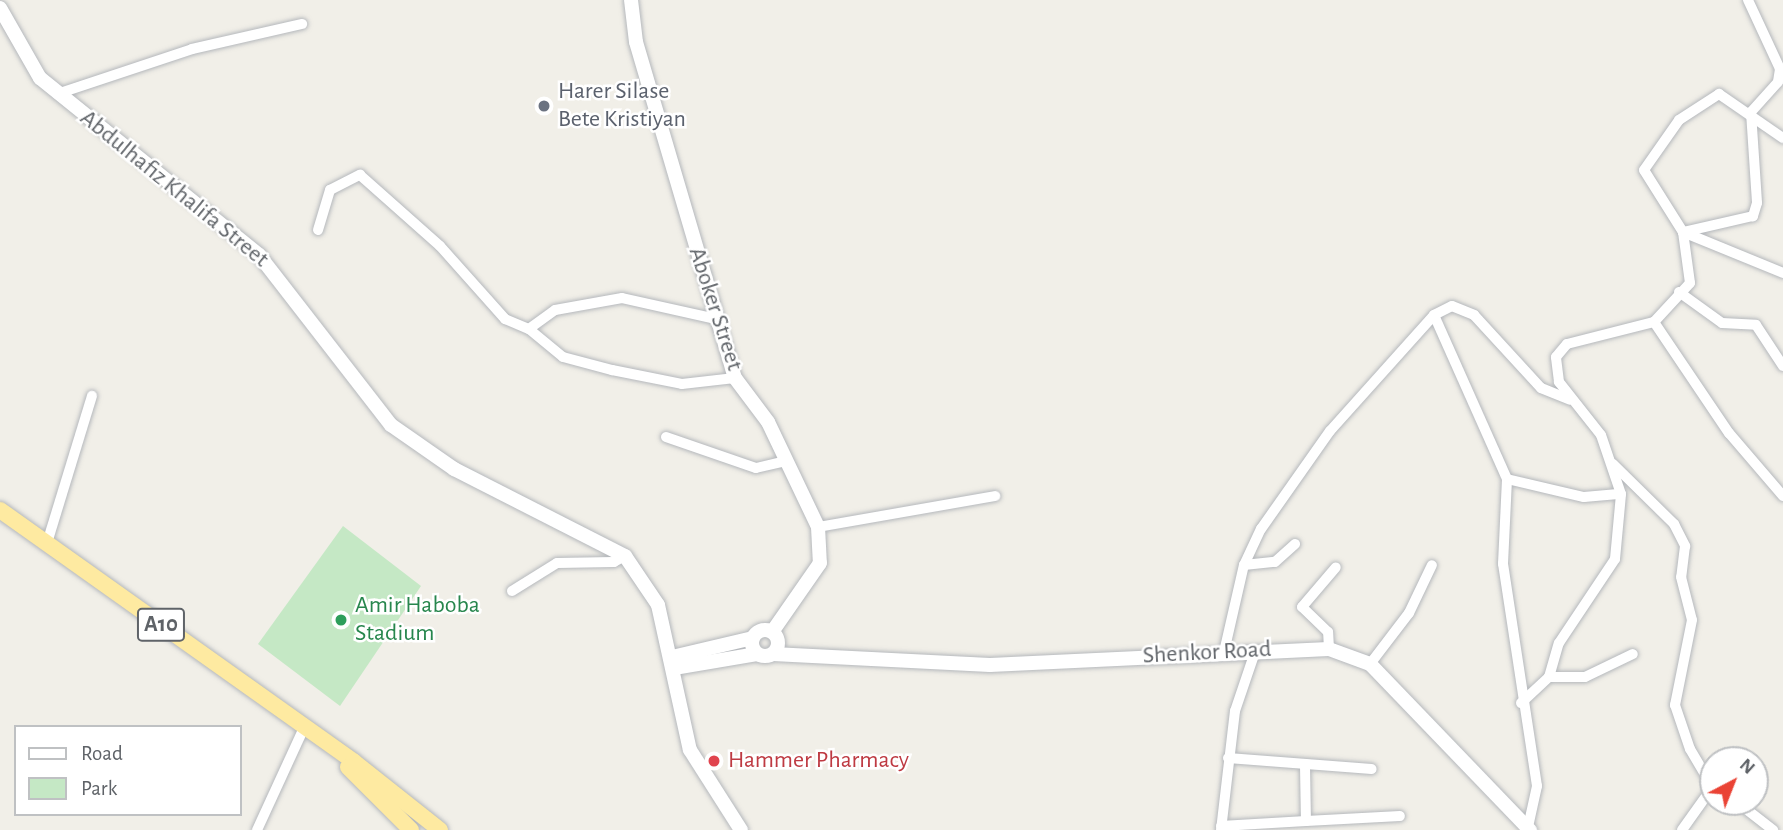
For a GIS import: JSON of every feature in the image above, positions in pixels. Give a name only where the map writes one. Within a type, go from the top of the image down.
[{"type":"highway","name":"A10","points":[[0,510],[322,740],[440,830]]},
{"type":"highway","name":"A10","points":[[322,740],[411,830]]},
{"type":"main road","name":"Aboker Street","points":[[631,0],[636,42],[735,378],[768,422],[783,462],[818,527],[820,563],[774,643]]},
{"type":"main road","name":"Abdulhafiz Khalifa Street","points":[[0,8],[40,78],[259,255],[391,425],[454,470],[625,556],[658,605],[673,663],[690,750],[741,830]]},
{"type":"main road","points":[[667,637],[698,657]]},
{"type":"main road","points":[[673,663],[753,638],[774,643]]},
{"type":"main road","points":[[753,638],[757,654]]},
{"type":"main road","name":"Shenkor Road","points":[[698,657],[757,654],[774,643],[811,655],[990,665],[1329,649],[1370,664],[1529,829]]},
{"type":"main road","points":[[678,693],[698,657]]},
{"type":"street","points":[[1683,232],[1753,216],[1751,112],[1779,82],[1780,69],[1748,0]]},
{"type":"street","points":[[57,94],[192,49],[302,24]]},
{"type":"street","points":[[1521,703],[1549,677],[1559,643],[1615,559],[1621,494],[1612,463],[1601,435],[1570,400],[1559,382],[1556,357],[1567,344],[1654,322],[1691,273],[1683,232],[1644,170],[1653,149],[1712,94],[1751,112],[1783,138]]},
{"type":"street","points":[[318,230],[330,190],[360,175],[440,246],[505,319],[529,329],[563,357],[682,384],[735,378]]},
{"type":"street","points":[[1683,232],[1783,273]]},
{"type":"street","points":[[1679,292],[1722,323],[1756,325],[1783,366]]},
{"type":"street","points":[[529,329],[555,310],[622,298],[716,319]]},
{"type":"street","points":[[1224,652],[1244,565],[1288,488],[1331,431],[1434,315],[1452,306],[1474,315],[1541,388],[1570,400]]},
{"type":"street","points":[[1434,315],[1507,479],[1503,564],[1521,703],[1538,795],[1529,829]]},
{"type":"street","points":[[1654,322],[1729,433],[1783,496]]},
{"type":"street","points":[[47,543],[92,396]]},
{"type":"street","points":[[666,437],[757,468],[783,462]]},
{"type":"street","points":[[1612,463],[1674,524],[1685,546],[1681,577],[1692,620],[1675,705],[1690,749],[1699,764]]},
{"type":"street","points":[[1507,479],[1584,497],[1621,494]]},
{"type":"street","points":[[818,527],[995,496]]},
{"type":"street","points":[[1244,565],[1275,562],[1295,544]]},
{"type":"street","points":[[512,591],[557,563],[614,562],[625,556]]},
{"type":"street","points":[[1370,664],[1409,613],[1432,565]]},
{"type":"street","points":[[1329,649],[1328,632],[1302,607],[1336,567]]},
{"type":"street","points":[[1255,652],[1228,758],[1221,828],[1400,816]]},
{"type":"street","points":[[1549,677],[1585,677],[1633,654]]},
{"type":"street","points":[[257,830],[304,728]]},
{"type":"street","points":[[1228,758],[1305,766],[1373,769]]},
{"type":"street","points":[[1305,766],[1306,821]]},
{"type":"street","points":[[1682,830],[1699,807]]},
{"type":"street","points":[[1755,816],[1773,830]]},
{"type":"green space","points":[[343,526],[421,586],[340,706],[258,644]]},
{"type":"place","name":"Harer Silase Bete Kristiyan","points":[[544,106]]},
{"type":"place","name":"Amir Haboba Stadium","points":[[341,620]]},
{"type":"place","name":"Hammer Pharmacy","points":[[714,761]]}]
